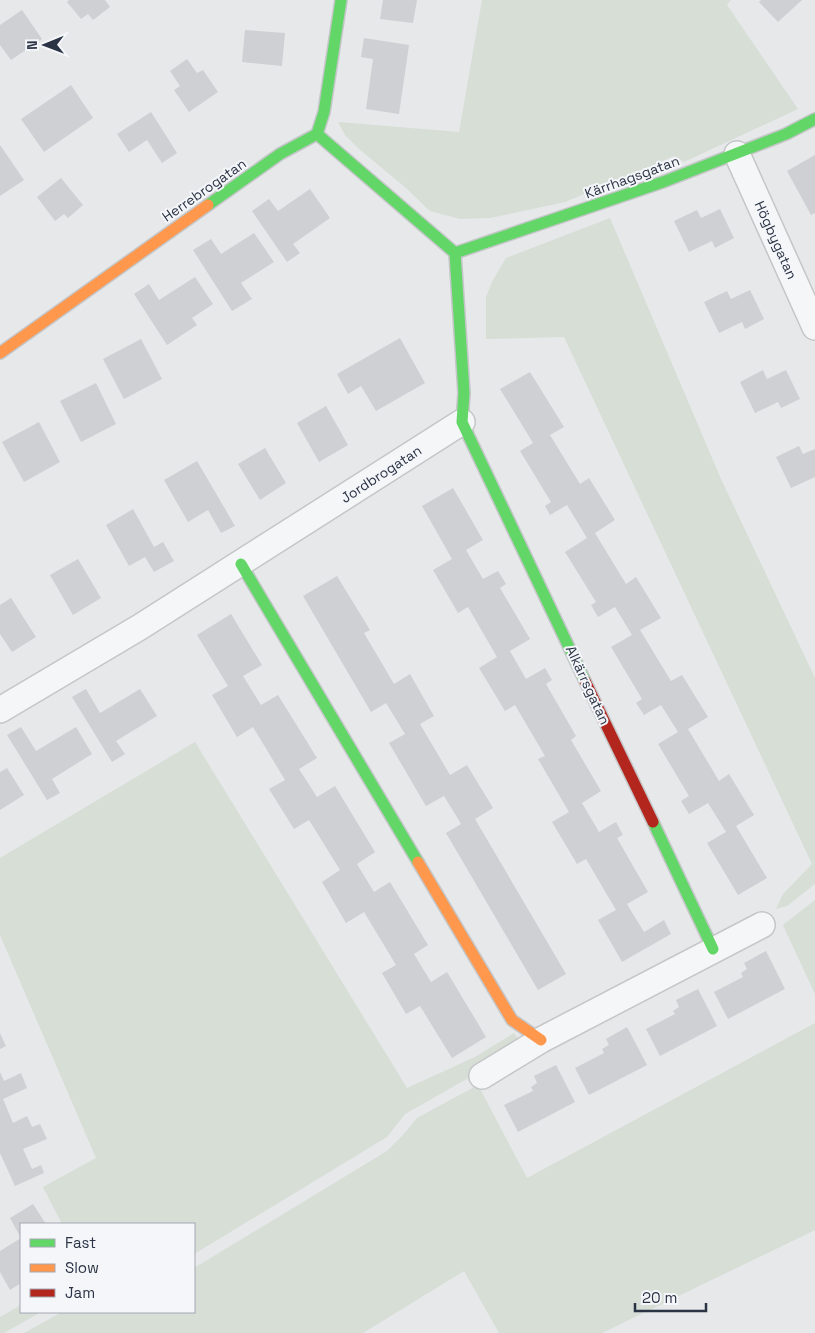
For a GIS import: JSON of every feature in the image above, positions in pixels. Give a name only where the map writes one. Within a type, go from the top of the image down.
[{"type":"street","points":[[341,0],[324,112],[317,134],[455,253],[464,393],[462,422]]},
{"type":"street","name":"Kärrhagsgatan","points":[[455,253],[663,182],[786,134],[815,119]]},
{"type":"street","name":"Herrebrogatan","points":[[0,352],[280,154],[317,134]]},
{"type":"street","name":"Högbygatan","points":[[737,154],[815,326]]},
{"type":"street","name":"Jordbrogatan","points":[[0,710],[241,564],[462,422]]},
{"type":"street","name":"Alkärrsgatan","points":[[462,422],[713,949]]},
{"type":"street","points":[[241,564],[512,1020],[541,1040]]},
{"type":"street","points":[[482,1076],[541,1040],[762,924]]},
{"type":"shaded area","points":[[482,0],[731,0],[727,5],[798,109],[684,162],[674,156],[565,202],[490,218],[460,219],[430,211],[406,188],[358,148],[345,135],[338,122],[459,132]]},
{"type":"shaded area","points":[[610,218],[721,479],[815,678],[815,884],[787,906],[776,909],[783,894],[812,864],[564,337],[486,339],[486,297],[492,282],[506,258]]},
{"type":"shaded area","points":[[195,742],[407,1088],[475,1057],[514,1033],[519,1040],[519,1049],[405,1114],[387,1137],[195,1253],[195,1223],[61,1223],[43,1187],[96,1158],[0,935],[0,858]]},
{"type":"shaded area","points":[[815,900],[815,994],[783,925]]},
{"type":"shaded area","points":[[815,1023],[815,1230],[602,1333],[499,1333],[464,1271],[363,1333],[24,1333],[60,1313],[195,1313],[195,1267],[387,1151],[417,1118],[478,1085],[527,1178]]},
{"type":"shaded area","points":[[20,1306],[20,1313],[39,1313],[4,1333],[0,1333],[0,1317]]},
{"type":"building","points":[[69,0],[105,0],[110,7],[93,20],[88,14],[81,19],[67,2]]},
{"type":"building","points":[[383,0],[417,0],[413,23],[380,19]]},
{"type":"building","points":[[761,0],[802,0],[778,22],[759,2]]},
{"type":"building","points":[[22,10],[42,39],[11,60],[0,45],[0,25]]},
{"type":"building","points":[[245,30],[285,33],[282,66],[242,62]]},
{"type":"building","points":[[364,38],[409,45],[399,114],[366,109],[373,59],[361,57]]},
{"type":"building","points":[[187,59],[197,73],[203,70],[218,92],[189,112],[174,90],[180,86],[170,71]]},
{"type":"building","points":[[71,85],[93,118],[44,152],[21,119]]},
{"type":"building","points":[[151,112],[177,153],[162,163],[147,140],[129,152],[117,134]]},
{"type":"building","points":[[0,145],[24,180],[0,196]]},
{"type":"building","points":[[815,155],[815,213],[811,215],[787,171]]},
{"type":"building","points":[[61,178],[83,205],[68,218],[64,214],[55,221],[37,197]]},
{"type":"building","points":[[310,189],[330,218],[293,244],[300,253],[287,262],[252,211],[269,199],[278,211]]},
{"type":"building","points":[[720,209],[734,238],[715,248],[712,241],[689,252],[674,221],[697,210],[701,218]]},
{"type":"building","points":[[254,233],[274,262],[241,283],[252,299],[232,311],[193,250],[211,239],[221,254]]},
{"type":"building","points":[[195,277],[213,304],[192,318],[197,325],[167,345],[134,294],[149,284],[159,300]]},
{"type":"building","points":[[750,290],[764,319],[745,329],[742,322],[719,333],[704,302],[727,291],[731,299]]},
{"type":"building","points":[[400,338],[425,383],[376,411],[361,386],[348,394],[337,374]]},
{"type":"building","points":[[141,339],[162,379],[124,399],[103,359]]},
{"type":"building","points":[[763,370],[767,379],[786,370],[800,399],[781,408],[778,402],[755,413],[740,382]]},
{"type":"building","points":[[530,372],[564,427],[550,435],[580,484],[589,478],[615,520],[595,533],[626,584],[636,577],[661,618],[640,630],[671,681],[682,675],[708,717],[688,729],[719,781],[729,774],[754,815],[736,826],[767,878],[738,895],[707,843],[726,832],[708,803],[689,814],[681,801],[689,796],[658,744],[678,732],[661,705],[644,715],[636,703],[642,699],[611,647],[632,635],[615,607],[598,617],[591,605],[596,602],[565,552],[587,538],[567,505],[550,515],[545,506],[551,502],[520,451],[533,443],[500,389]]},
{"type":"building","points":[[96,383],[116,424],[81,442],[60,401]]},
{"type":"building","points":[[326,406],[348,445],[319,462],[297,423]]},
{"type":"building","points":[[39,422],[60,462],[24,482],[2,442]]},
{"type":"building","points":[[799,446],[803,454],[815,449],[815,477],[791,488],[776,457]]},
{"type":"building","points":[[265,448],[286,483],[260,500],[238,464]]},
{"type":"building","points":[[197,461],[235,526],[221,533],[208,510],[188,522],[164,480]]},
{"type":"building","points":[[453,488],[483,540],[466,550],[483,579],[498,571],[506,584],[500,588],[530,639],[510,651],[526,679],[545,668],[552,680],[546,684],[576,736],[571,740],[601,791],[582,803],[599,832],[616,822],[623,835],[617,838],[648,892],[627,904],[644,932],[664,920],[671,934],[622,962],[598,920],[616,910],[586,859],[577,864],[552,822],[569,812],[538,759],[545,756],[515,705],[505,711],[479,668],[497,657],[468,607],[458,613],[433,570],[452,559],[422,506]]},
{"type":"building","points":[[133,509],[154,547],[163,542],[174,561],[154,572],[145,557],[129,566],[106,525]]},
{"type":"building","points":[[78,559],[101,598],[73,615],[50,575]]},
{"type":"building","points":[[337,576],[370,630],[364,633],[394,684],[410,674],[434,716],[420,724],[450,775],[467,765],[493,808],[475,819],[566,974],[538,990],[446,833],[461,824],[444,796],[426,806],[389,743],[405,734],[386,703],[371,712],[303,596]]},
{"type":"building","points":[[11,598],[36,637],[12,652],[0,634],[0,605]]},
{"type":"building","points":[[231,614],[262,665],[243,676],[261,705],[278,695],[317,758],[299,769],[317,797],[335,786],[375,852],[357,864],[374,892],[390,882],[428,945],[414,954],[431,982],[447,972],[486,1037],[452,1058],[420,1006],[406,1014],[382,973],[396,965],[364,912],[346,923],[322,882],[340,870],[309,820],[294,829],[269,789],[285,780],[253,727],[237,737],[212,695],[228,686],[197,635]]},
{"type":"building","points":[[86,689],[100,713],[140,689],[157,716],[116,741],[125,754],[112,762],[72,697]]},
{"type":"building","points":[[21,727],[36,751],[76,727],[92,754],[52,779],[60,793],[47,800],[7,735]]},
{"type":"building","points":[[7,768],[24,795],[0,810],[0,772]]},
{"type":"building","points":[[766,951],[785,989],[728,1019],[714,992],[743,977],[741,973],[747,969],[744,963]]},
{"type":"building","points":[[698,989],[717,1026],[660,1056],[646,1029],[675,1014],[673,1011],[679,1007],[676,1000]]},
{"type":"building","points":[[627,1027],[647,1065],[589,1095],[575,1068],[604,1053],[602,1049],[609,1045],[606,1039]]},
{"type":"building","points":[[0,1033],[6,1046],[0,1049]]},
{"type":"building","points":[[556,1065],[575,1102],[518,1132],[504,1105],[533,1091],[531,1087],[537,1083],[534,1076]]},
{"type":"building","points":[[0,1072],[4,1081],[21,1073],[27,1088],[3,1099],[13,1123],[27,1116],[32,1127],[40,1124],[47,1139],[23,1149],[32,1169],[41,1165],[44,1173],[15,1186],[0,1153]]},
{"type":"building","points":[[33,1204],[45,1223],[20,1223],[20,1236],[10,1218]]},
{"type":"building","points":[[20,1239],[20,1284],[10,1290],[0,1272],[0,1251]]},
{"type":"traffic: fast","points":[[208,205],[280,154],[317,134],[324,112],[341,0]]},
{"type":"traffic: fast","points":[[455,253],[663,182],[786,134],[815,119]]},
{"type":"traffic: fast","points":[[317,134],[455,253],[464,393],[462,422],[585,681]]},
{"type":"traffic: fast","points":[[241,564],[418,862]]},
{"type":"traffic: fast","points":[[653,822],[713,949]]},
{"type":"traffic: slow","points":[[0,353],[208,205]]},
{"type":"traffic: slow","points":[[418,862],[512,1020],[541,1040]]},
{"type":"traffic: jam","points":[[585,681],[653,822]]}]
